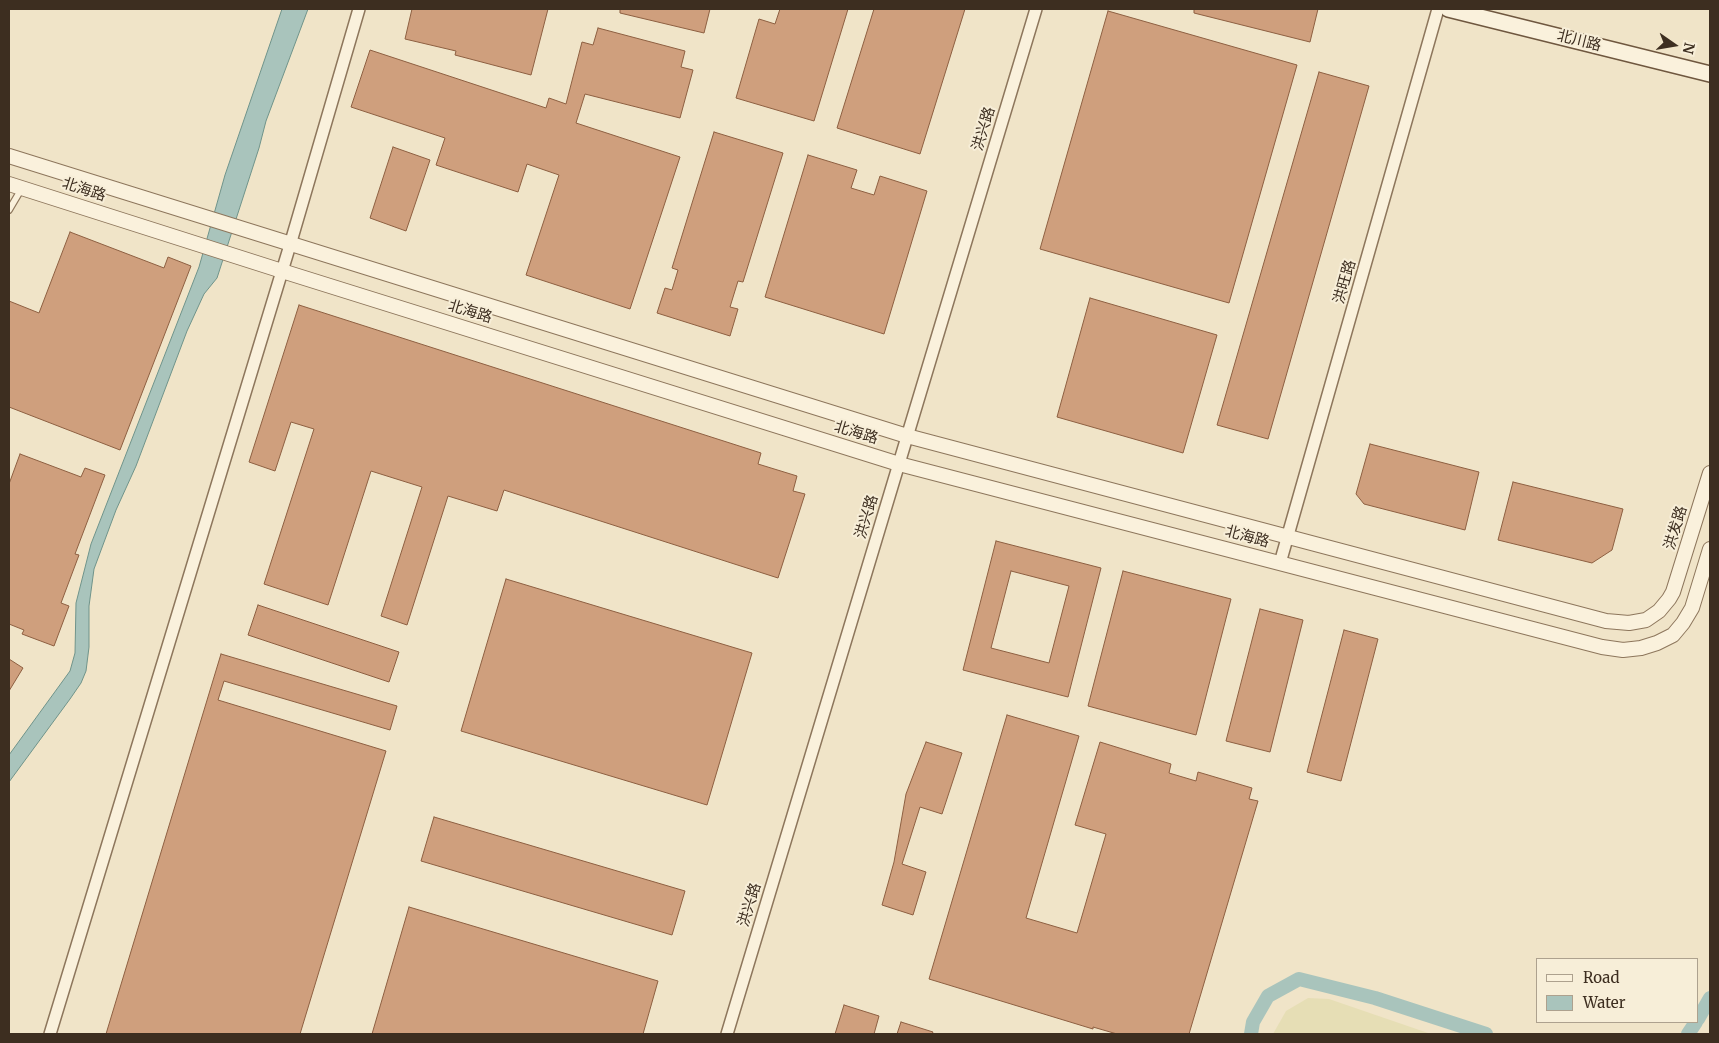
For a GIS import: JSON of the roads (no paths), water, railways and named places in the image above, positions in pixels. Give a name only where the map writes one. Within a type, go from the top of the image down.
[{"type":"main road","name":"北川路","points":[[1448,9],[1710,74]]},
{"type":"street","points":[[50,1034],[290,245],[359,9]]},
{"type":"street","name":"洪兴路","points":[[727,1034],[1036,9]]},
{"type":"street","name":"洪旺路","points":[[1280,563],[1438,9]]},
{"type":"street","name":"北海路","points":[[9,156],[907,436],[1606,621],[1629,623],[1646,620],[1659,611],[1673,592]]},
{"type":"street","name":"北海路","points":[[15,186],[899,464],[1602,647],[1623,650],[1640,648],[1657,643],[1673,635],[1692,608],[1710,549]]},
{"type":"street","name":"洪发路","points":[[1673,592],[1710,473]]},
{"type":"lane","points":[[9,210],[15,186]]},
{"type":"water","points":[[282,9],[308,9],[266,121],[217,278],[204,294],[187,331],[136,466],[116,510],[94,569],[89,606],[89,647],[86,671],[81,683],[70,699],[9,782],[9,755],[70,671],[75,653],[76,603],[91,544],[199,267],[225,175]]},
{"type":"waterway","points":[[1251,1034],[1253,1022],[1268,996],[1299,979],[1375,998],[1486,1034]]},
{"type":"waterway","points":[[1699,1017],[1710,998]]},
{"type":"waterway","points":[[1688,1034],[1695,1023]]}]
